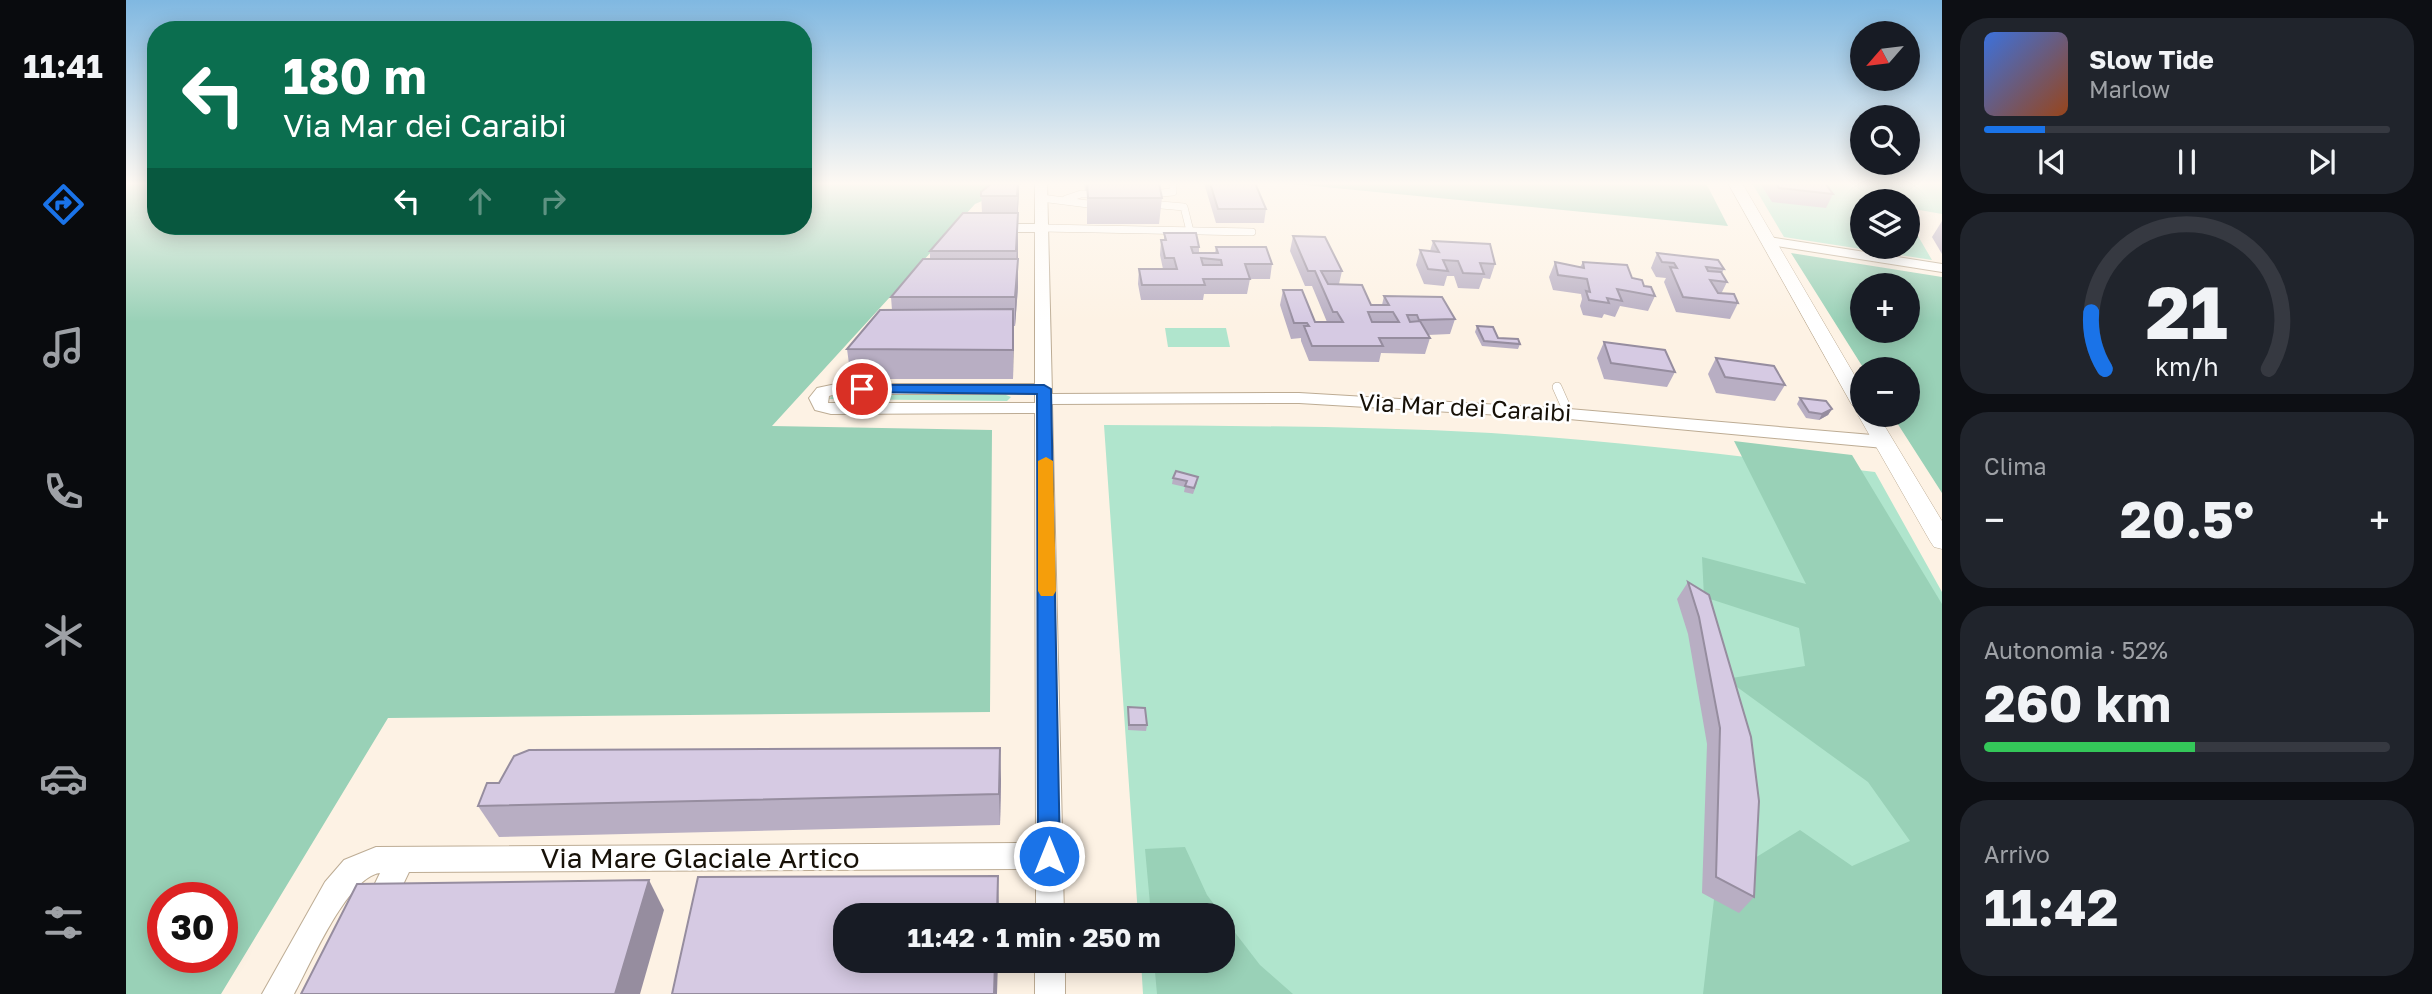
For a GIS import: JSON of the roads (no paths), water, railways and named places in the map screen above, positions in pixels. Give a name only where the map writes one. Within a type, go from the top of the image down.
[{"type":"street","points":[[1042,229],[1050,903]]},
{"type":"street","points":[[1762,229],[1850,384]]},
{"type":"street","points":[[1769,242],[1942,268]]},
{"type":"street","name":"Via Mar dei Caraibi","points":[[1045,399],[836,389],[823,392],[818,398],[821,405],[831,409],[1045,399],[1286,398],[1569,414],[1884,442]]},
{"type":"street","points":[[1875,427],[1942,541]]},
{"type":"street","name":"Via Mare Glaciale Artico","points":[[277,994],[335,891],[354,869],[376,860],[1049,856]]},
{"type":"street","points":[[364,932],[402,859]]},
{"type":"street","points":[[1050,973],[1051,994]]},
{"type":"lane","points":[[1110,229],[1252,232]]},
{"type":"lane","points":[[1557,387],[1569,414]]}]
